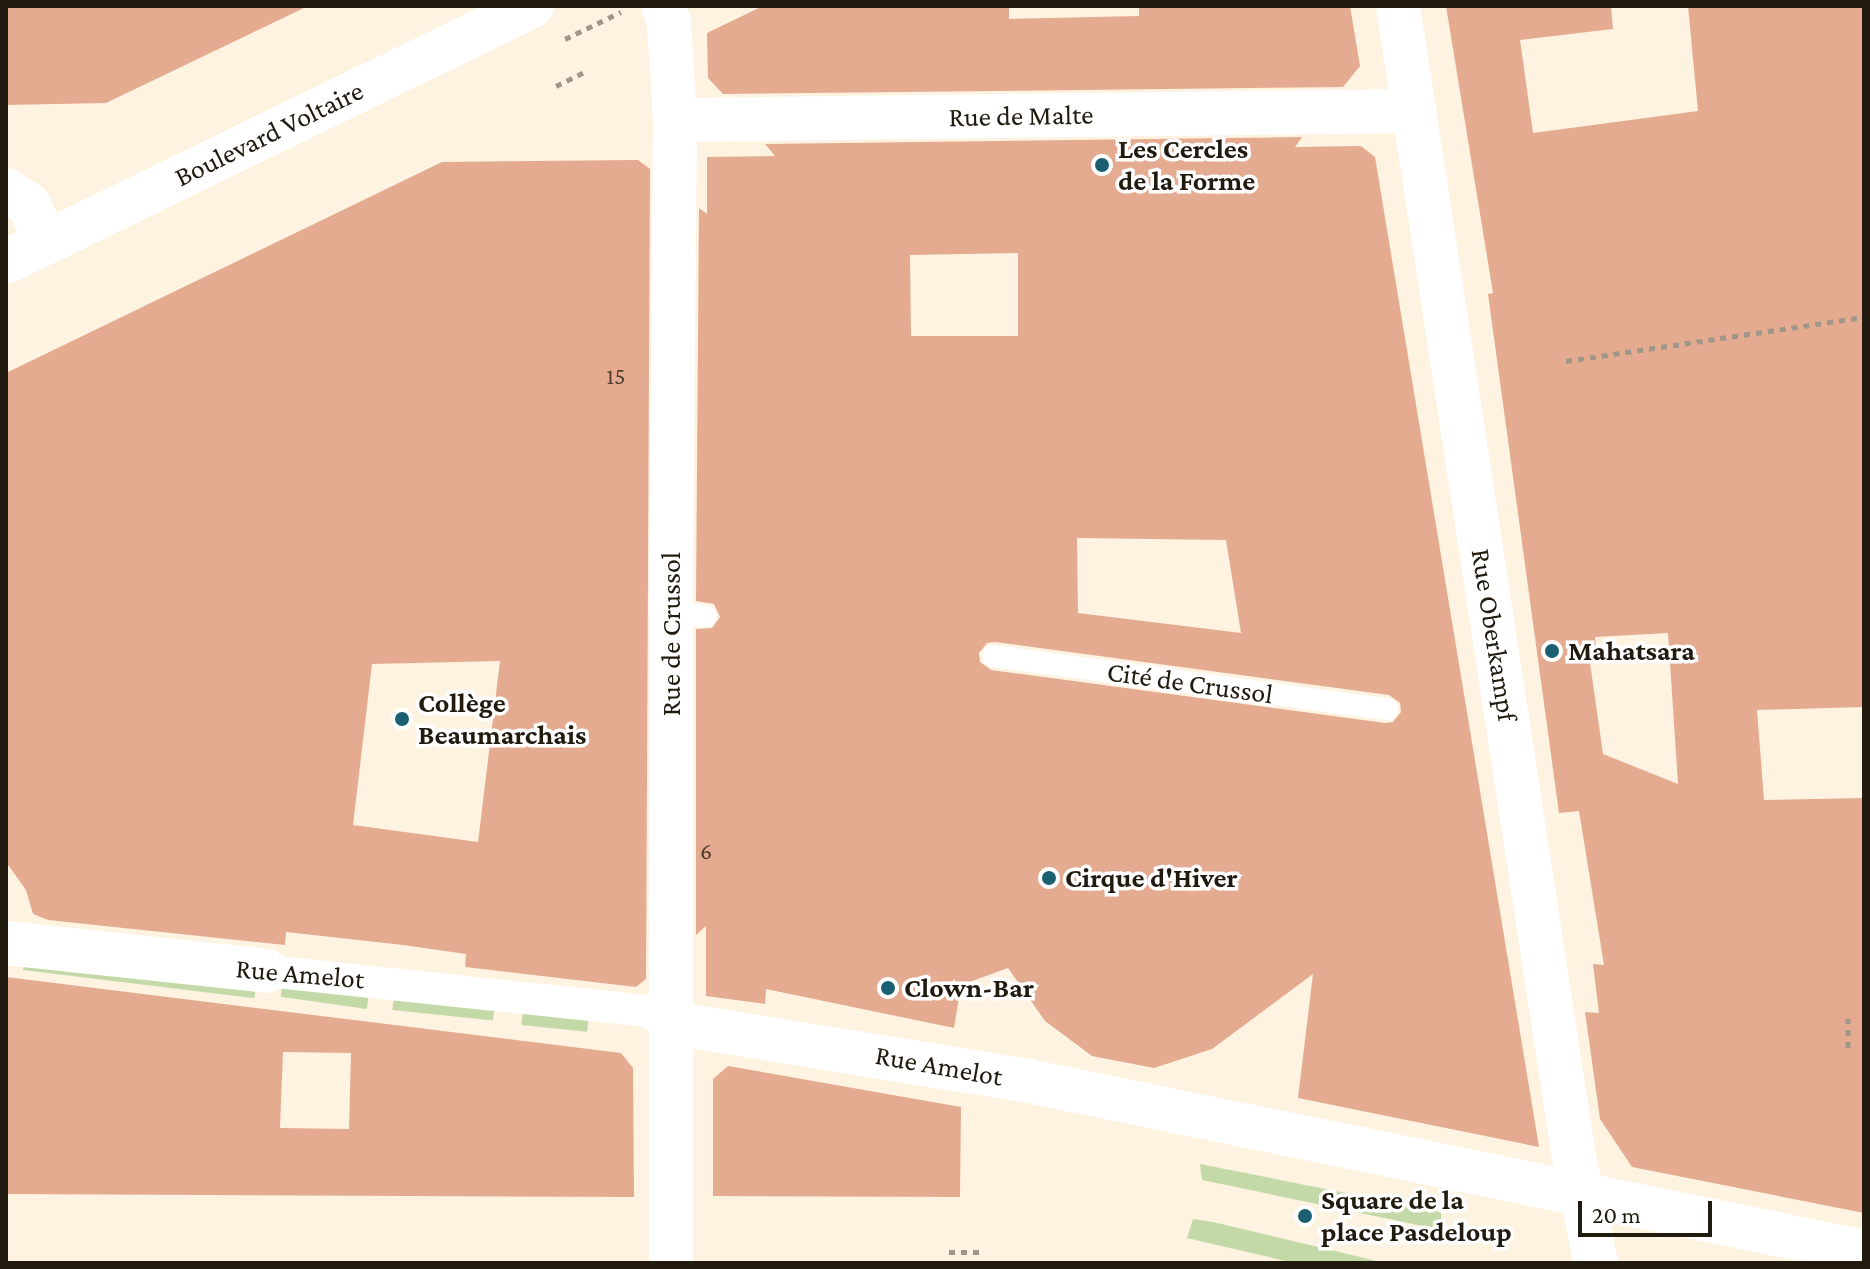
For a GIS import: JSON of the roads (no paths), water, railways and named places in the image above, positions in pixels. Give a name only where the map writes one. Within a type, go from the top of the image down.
[{"type":"street","name":"Boulevard Voltaire","points":[[6,262],[532,6]]},
{"type":"street","name":"Rue de Crussol","points":[[663,6],[669,22],[675,120],[688,614],[671,1023],[671,1263]]},
{"type":"street","name":"Rue Oberkampf","points":[[1398,6],[1582,1196],[1596,1263]]},
{"type":"street","name":"Rue de Malte","points":[[675,120],[1415,111]]},
{"type":"street","points":[[6,190],[29,205],[46,242]]},
{"type":"street","name":"Rue Amelot","points":[[6,943],[646,1011],[671,1023],[1028,1081],[1527,1180],[1582,1196],[1864,1252]]},
{"type":"lane","name":"Cité de Crussol","points":[[993,656],[1387,709]]},
{"type":"place","name":"Les Cercles de la Forme","points":[[1102,165]]},
{"type":"place","name":"Mahatsara","points":[[1552,651]]},
{"type":"place","name":"Collège Beaumarchais","points":[[402,719]]},
{"type":"place","name":"Cirque d'Hiver","points":[[1049,878]]},
{"type":"place","name":"Clown-Bar","points":[[888,988]]},
{"type":"place","name":"Square de la place Pasdeloup","points":[[1305,1216]]}]
